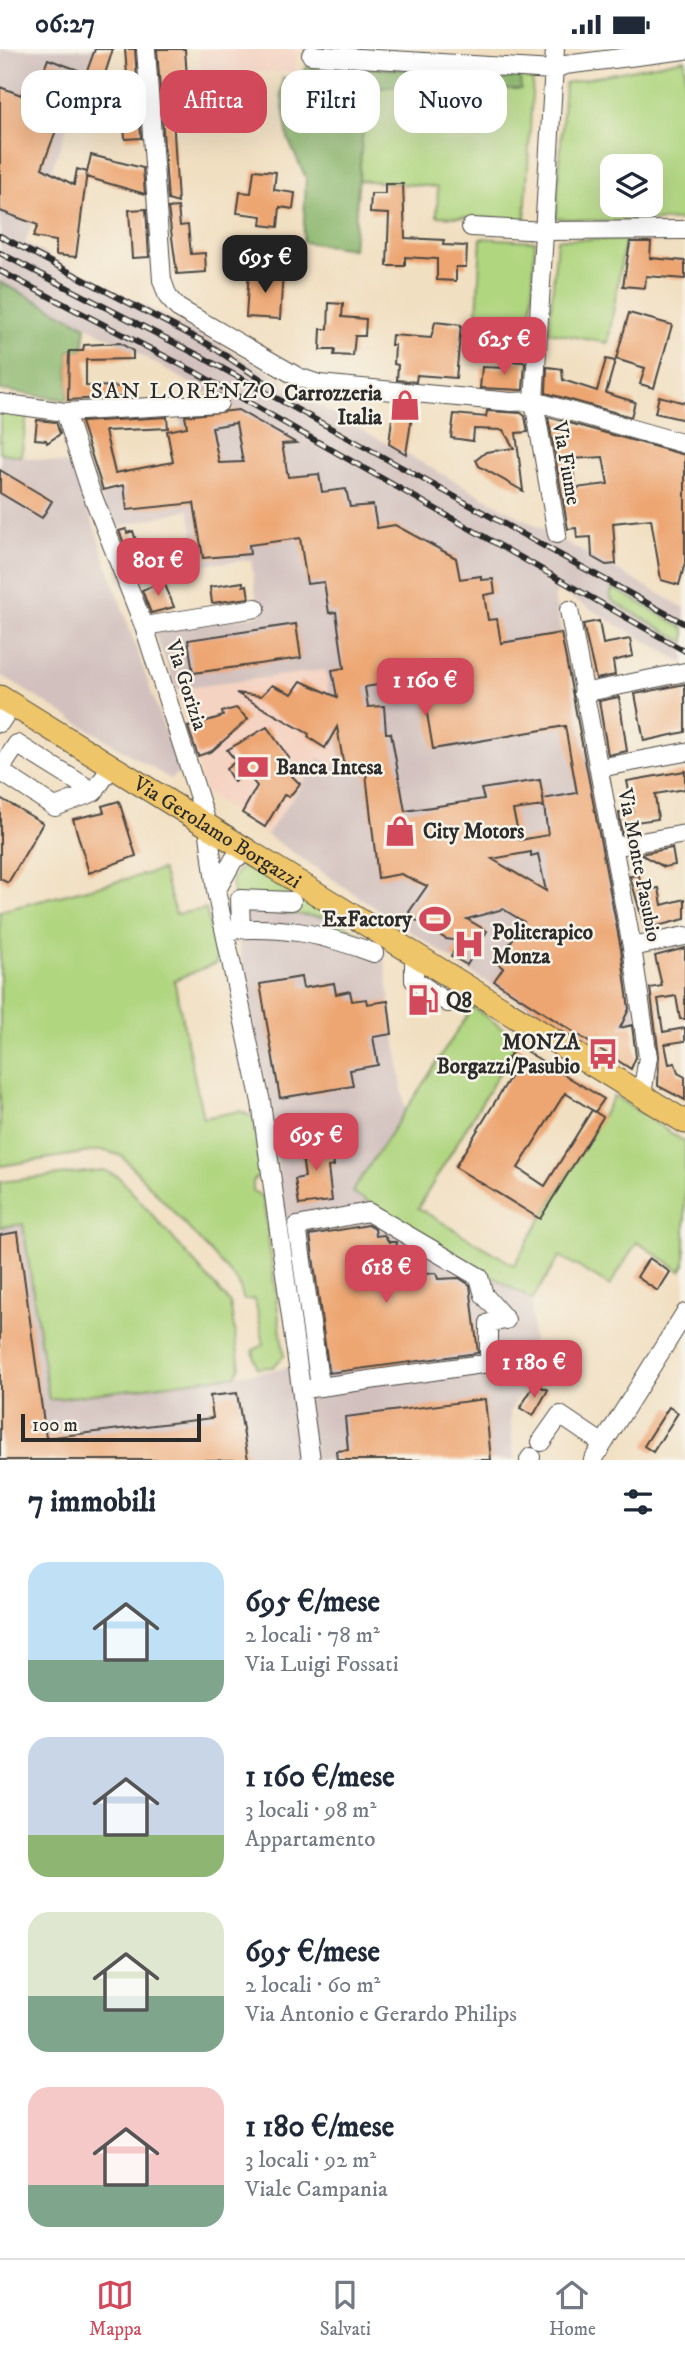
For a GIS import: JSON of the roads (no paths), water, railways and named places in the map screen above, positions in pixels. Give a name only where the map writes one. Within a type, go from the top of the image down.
[{"type":"main road","name":"Via Gerolamo Borgazzi","points":[[4,708],[112,767],[685,1122]]},
{"type":"street","points":[[146,49],[162,280],[165,292],[178,308],[298,377],[333,386],[511,402],[534,401],[685,444]]},
{"type":"street","name":"Via Fiume","points":[[555,49],[534,401],[557,534]]},
{"type":"street","points":[[311,55],[334,53],[554,70],[565,65],[685,50]]},
{"type":"street","points":[[471,227],[544,231],[685,230]]},
{"type":"street","points":[[0,403],[65,412],[219,403]]},
{"type":"street","name":"Via Gorizia","points":[[65,412],[90,489],[144,626],[208,826],[216,891],[233,929]]},
{"type":"street","points":[[144,626],[256,608]]},
{"type":"street","name":"Via Monte Pasubio","points":[[569,610],[632,947],[648,1057],[642,1094]]},
{"type":"street","points":[[583,694],[685,672]]},
{"type":"street","points":[[94,792],[17,744],[0,771],[55,807],[94,792],[112,767]]},
{"type":"street","name":"Via Monte Pasubio","points":[[599,768],[685,752]]},
{"type":"street","points":[[169,802],[192,775]]},
{"type":"street","points":[[613,847],[685,834]]},
{"type":"street","points":[[216,891],[234,859],[247,852]]},
{"type":"street","points":[[292,901],[240,898],[233,929],[261,1102],[311,1460]]},
{"type":"street","points":[[233,929],[264,927],[325,935],[374,953]]},
{"type":"street","points":[[632,947],[685,936]]},
{"type":"street","points":[[414,954],[414,980],[448,1003],[467,986]]},
{"type":"street","points":[[302,1389],[320,1387],[489,1363],[489,1323],[506,1320],[484,1296],[479,1277],[368,1212],[297,1226],[320,1387]]},
{"type":"street","points":[[593,1460],[685,1313]]},
{"type":"street","points":[[666,1344],[685,1343]]},
{"type":"street","points":[[534,1453],[560,1415],[603,1444]]},
{"type":"railway","points":[[0,236],[208,344],[265,382]]},
{"type":"railway","points":[[0,253],[202,357],[685,624]]},
{"type":"railway","points":[[0,271],[195,372],[685,651]]},
{"type":"place","name":"Carrozzeria Italia","points":[[405,405]]},
{"type":"place","name":"Banca Intesa","points":[[253,767]]},
{"type":"place","name":"City Motors","points":[[400,831]]},
{"type":"place","name":"ExFactory","points":[[435,919]]},
{"type":"place","name":"Politerapico Monza","points":[[469,944]]},
{"type":"place","name":"Q8","points":[[423,1000]]},
{"type":"place","name":"MONZA Borgazzi/Pasubio","points":[[603,1054]]},
{"type":"district","name":"SAN LORENZO","points":[[184,390]]}]
